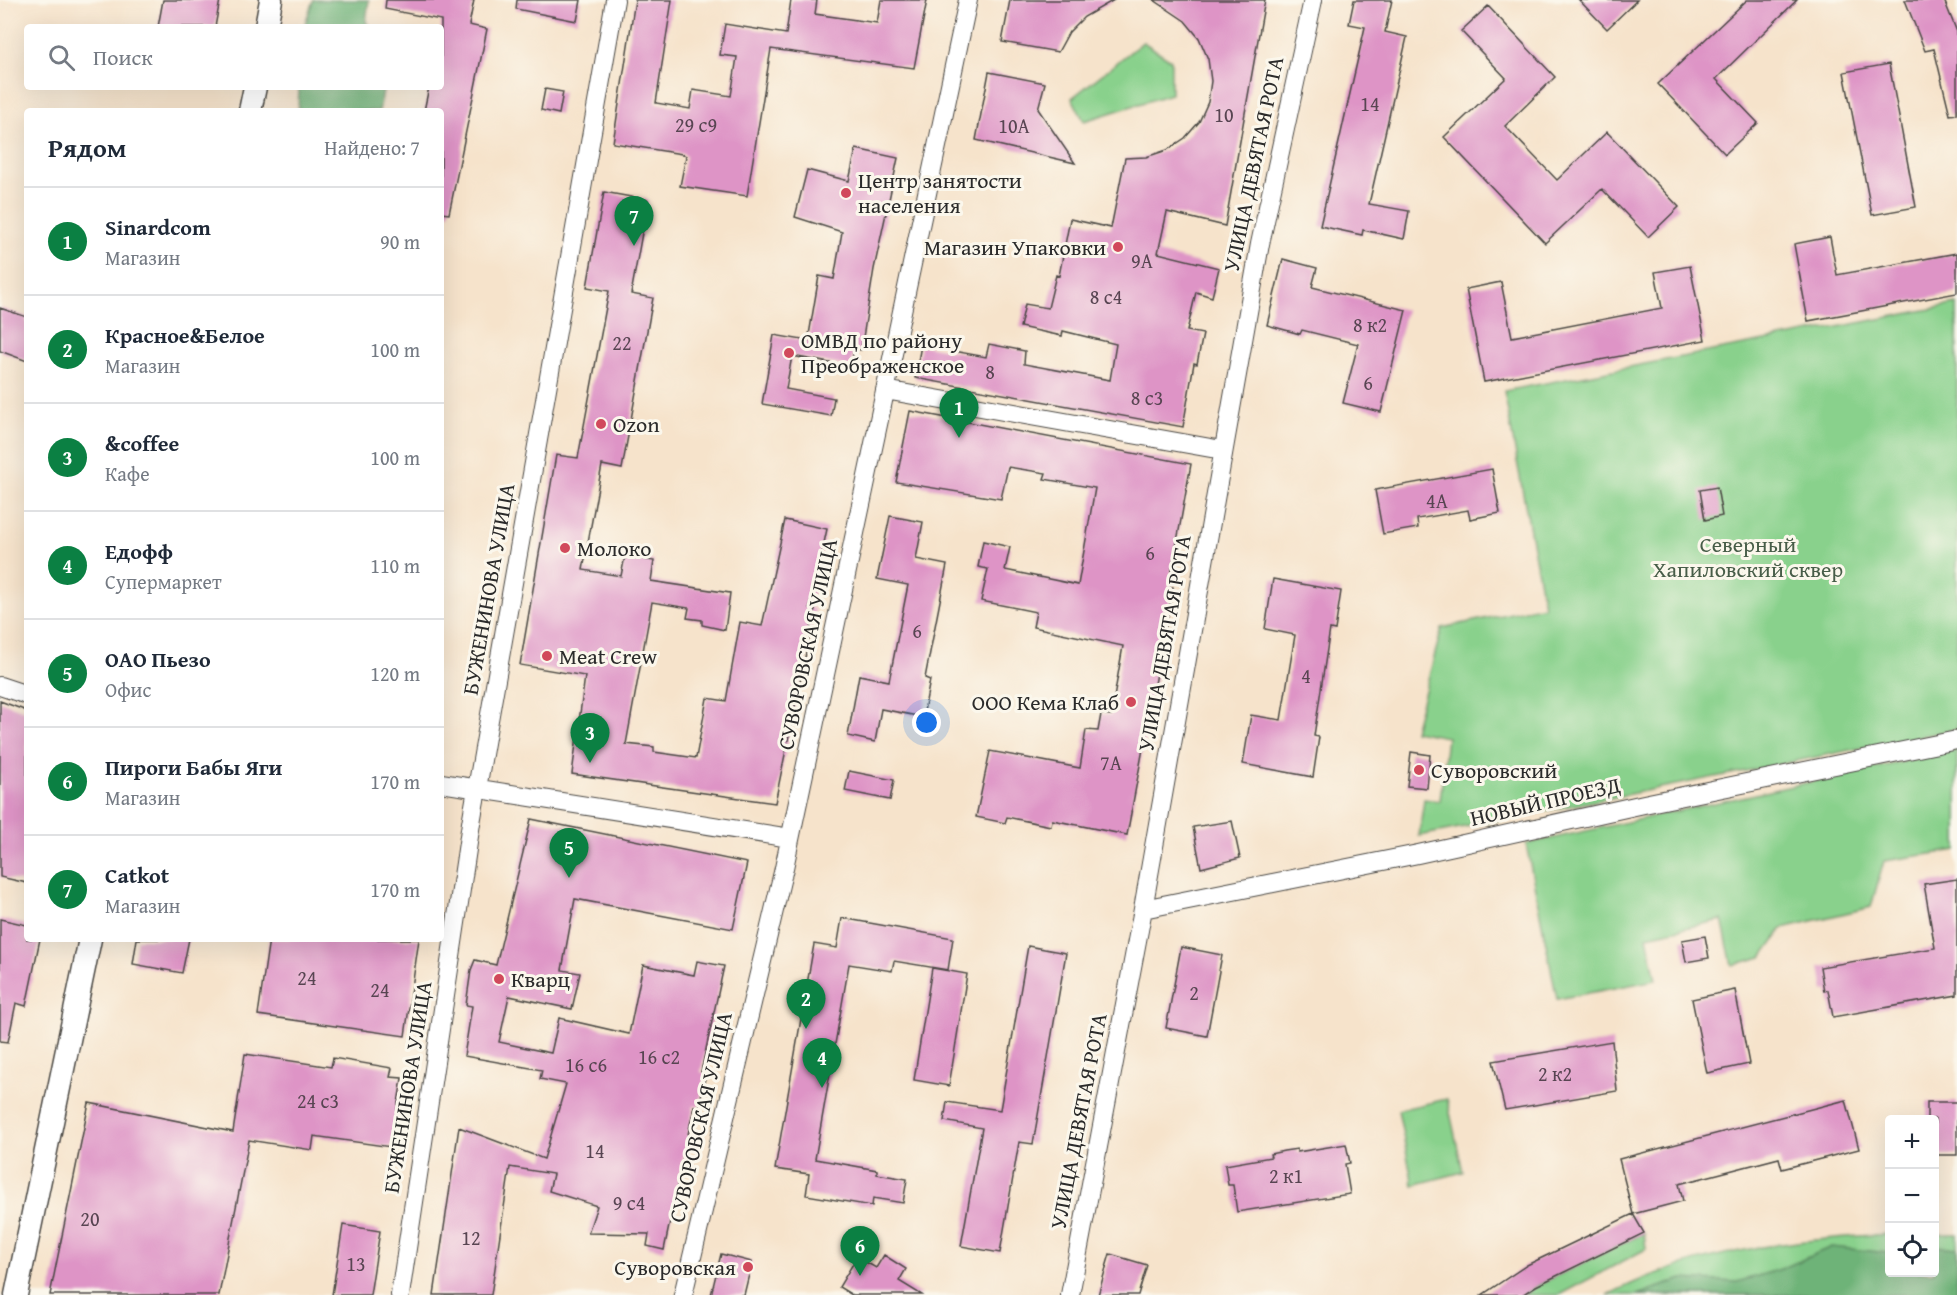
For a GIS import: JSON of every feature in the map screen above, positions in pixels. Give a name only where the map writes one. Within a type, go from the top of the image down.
[{"type":"street","points":[[267,24],[271,0]]},
{"type":"street","name":"БУЖЕНИНОВА УЛИЦА","points":[[400,1295],[476,789],[615,0]]},
{"type":"street","name":"СУВОРОВСКАЯ УЛИЦА","points":[[683,1295],[790,838],[968,0]]},
{"type":"street","name":"УЛИЦА ДЕВЯТАЯ РОТА","points":[[1070,1295],[1143,909],[1221,450],[1260,244],[1313,0]]},
{"type":"street","points":[[251,108],[254,90]]},
{"type":"street","points":[[885,390],[1221,450]]},
{"type":"street","points":[[0,686],[24,694]]},
{"type":"street","name":"НОВЫЙ ПРОЕЗД","points":[[1143,909],[1957,740]]},
{"type":"street","points":[[444,784],[790,838]]},
{"type":"street","points":[[16,1295],[89,942]]},
{"type":"green space","points":[[313,0],[369,0],[368,24],[305,24]]},
{"type":"green space","points":[[1143,42],[1171,60],[1171,94],[1084,121],[1072,98]]},
{"type":"green space","points":[[299,90],[383,90],[380,108],[298,108]]},
{"type":"green space","name":"Северный Хапиловский сквер","points":[[1957,304],[1957,729],[1419,836],[1424,799],[1440,801],[1447,737],[1414,731],[1442,628],[1544,606],[1504,391]]},
{"type":"green space","points":[[1957,750],[1957,850],[1884,861],[1871,907],[1783,928],[1762,957],[1732,965],[1722,920],[1647,936],[1656,980],[1557,999],[1526,844]]},
{"type":"green space","points":[[1447,1099],[1463,1172],[1413,1185],[1398,1110]]},
{"type":"green space","points":[[1644,1233],[1646,1249],[1559,1295],[1522,1295],[1536,1286]]},
{"type":"green space","points":[[1885,1234],[1885,1277],[1939,1277],[1939,1234],[1957,1234],[1957,1295],[1608,1295],[1675,1267],[1745,1250],[1817,1240]]},
{"type":"green space","points":[[1939,1246],[1957,1248],[1957,1295],[1637,1295],[1682,1279],[1737,1282],[1781,1269],[1831,1247],[1885,1253],[1885,1277],[1939,1277]]},
{"type":"building","points":[[163,0],[220,0],[216,24],[159,24]]},
{"type":"building","points":[[386,0],[474,0],[469,25],[487,29],[449,214],[444,213],[444,108],[425,108],[428,90],[444,90],[444,24],[441,24],[441,20],[385,9]]},
{"type":"building","points":[[517,0],[581,0],[577,21],[516,9]]},
{"type":"building","points":[[635,0],[672,0],[656,103],[690,109],[693,90],[731,96],[737,57],[720,55],[725,24],[786,34],[791,0],[817,0],[815,14],[877,23],[881,0],[927,0],[914,68],[771,49],[747,196],[680,186],[686,156],[613,143]]},
{"type":"building","points":[[1010,0],[1114,0],[1084,17],[1069,32],[1058,52],[1002,42]]},
{"type":"building","points":[[1154,0],[1265,0],[1225,226],[1167,212],[1158,253],[1219,268],[1212,297],[1196,292],[1187,331],[1203,334],[1197,364],[1194,363],[1183,427],[915,378],[921,345],[986,357],[989,344],[1025,351],[1024,364],[1110,380],[1116,344],[1063,331],[1062,336],[1020,327],[1025,304],[1048,308],[1056,275],[1059,276],[1070,219],[1111,228],[1125,158],[1146,157],[1167,150],[1185,138],[1199,122],[1208,102],[1211,81],[1208,59],[1199,38],[1185,21]]},
{"type":"building","points":[[1354,0],[1392,0],[1385,32],[1407,37],[1369,204],[1409,211],[1404,239],[1363,230],[1362,235],[1320,226],[1365,27],[1349,24]]},
{"type":"building","points":[[1579,0],[1637,0],[1607,29]]},
{"type":"building","points":[[1747,0],[1797,0],[1716,79],[1758,123],[1725,154],[1658,84]]},
{"type":"building","points":[[1905,0],[1944,0],[1957,32],[1957,114],[1950,115],[1934,49],[1925,51]]},
{"type":"building","points":[[1488,6],[1555,77],[1505,126],[1557,180],[1607,132],[1679,207],[1648,237],[1602,189],[1545,243],[1444,137],[1506,78],[1461,31]]},
{"type":"building","points":[[1889,64],[1916,207],[1872,215],[1844,72]]},
{"type":"building","points":[[989,72],[1045,83],[1038,109],[1075,163],[976,140]]},
{"type":"building","points":[[545,89],[563,92],[559,114],[541,110]]},
{"type":"building","points":[[856,149],[898,158],[874,269],[861,350],[854,349],[851,367],[792,356],[786,389],[834,398],[831,416],[762,404],[774,335],[808,341],[819,276],[834,279],[842,232],[795,217],[807,170],[849,181]]},
{"type":"building","points":[[604,192],[648,200],[631,294],[653,298],[622,469],[602,465],[583,570],[621,576],[625,556],[654,561],[651,581],[730,593],[725,630],[702,625],[702,620],[687,618],[689,608],[652,602],[626,744],[654,747],[654,752],[696,758],[707,698],[726,701],[740,622],[762,626],[785,520],[827,529],[810,608],[815,609],[775,803],[572,774],[585,676],[520,665],[556,455],[578,458],[609,291],[587,287]]},
{"type":"building","points":[[1830,237],[1837,275],[1957,253],[1957,293],[1808,321],[1794,244]]},
{"type":"building","points":[[1283,259],[1317,268],[1312,287],[1406,310],[1381,412],[1343,403],[1358,344],[1302,330],[1300,334],[1267,325]]},
{"type":"building","points":[[1690,266],[1705,340],[1484,382],[1466,289],[1501,282],[1512,337],[1662,308],[1655,272]]},
{"type":"building","points":[[0,308],[24,316],[24,360],[0,351]]},
{"type":"building","points":[[910,411],[1191,464],[1169,586],[1173,587],[1127,835],[1052,820],[1051,826],[1007,817],[1005,823],[976,817],[990,751],[1080,768],[1086,730],[1098,731],[1101,714],[1111,715],[1123,646],[1033,627],[1036,612],[981,601],[988,569],[978,567],[983,541],[1010,547],[1005,570],[1078,585],[1095,488],[1044,479],[1046,473],[1008,467],[1001,499],[896,482]]},
{"type":"building","points":[[1492,469],[1500,513],[1470,519],[1468,510],[1417,519],[1418,528],[1383,534],[1375,490]]},
{"type":"building","points":[[1717,487],[1722,516],[1705,520],[1700,490]]},
{"type":"building","points":[[890,516],[923,522],[916,559],[947,565],[925,678],[930,680],[923,717],[881,709],[875,742],[848,736],[859,675],[889,681],[908,585],[877,579]]},
{"type":"building","points":[[1273,579],[1341,591],[1335,630],[1330,629],[1314,736],[1319,737],[1313,777],[1243,764],[1251,715],[1281,720],[1295,635],[1265,629]]},
{"type":"building","points":[[0,701],[24,710],[24,882],[0,877]]},
{"type":"building","name":"Суворовский","points":[[1411,752],[1430,755],[1427,788],[1407,786]]},
{"type":"building","points":[[849,771],[894,780],[890,800],[845,791]]},
{"type":"building","points":[[531,819],[747,863],[733,929],[575,899],[562,970],[580,973],[572,1009],[509,996],[499,1042],[551,1053],[559,1018],[629,1034],[643,965],[694,975],[697,961],[724,966],[701,1072],[706,1073],[699,1107],[694,1106],[664,1250],[647,1246],[649,1234],[588,1233],[597,1206],[549,1191],[553,1174],[510,1167],[491,1295],[434,1295],[459,1127],[544,1159],[566,1084],[540,1079],[542,1070],[464,1056],[472,1006],[466,1005],[471,970],[475,960],[496,965]]},
{"type":"building","points":[[1232,821],[1240,858],[1201,868],[1193,827]]},
{"type":"building","points":[[1957,879],[1957,995],[1833,1017],[1828,990],[1824,991],[1820,967],[1935,948],[1924,884]]},
{"type":"building","points":[[842,918],[953,938],[948,970],[894,961],[892,971],[849,964],[815,1159],[877,1170],[877,1174],[907,1179],[903,1203],[873,1198],[872,1206],[806,1195],[809,1174],[775,1169],[814,944],[837,948]]},
{"type":"building","points":[[0,919],[24,924],[24,942],[39,942],[26,1006],[16,1003],[8,1042],[0,1041]]},
{"type":"building","points":[[1705,936],[1709,958],[1686,962],[1682,940]]},
{"type":"building","points":[[137,942],[188,942],[182,973],[133,964]]},
{"type":"building","points":[[269,942],[419,942],[405,1036],[258,1015]]},
{"type":"building","points":[[1028,946],[1066,953],[1033,1144],[1019,1142],[1000,1253],[961,1246],[982,1128],[944,1121],[947,1102],[1000,1110]]},
{"type":"building","points":[[1181,947],[1222,955],[1207,1036],[1166,1028]]},
{"type":"building","points":[[932,968],[967,974],[949,1086],[914,1080]]},
{"type":"building","points":[[1735,990],[1749,1064],[1707,1073],[1692,999]]},
{"type":"building","points":[[1612,1041],[1617,1091],[1505,1110],[1493,1061]]},
{"type":"building","points":[[245,1054],[331,1067],[333,1058],[392,1068],[390,1077],[402,1078],[391,1147],[314,1136],[312,1150],[249,1140],[219,1295],[50,1295],[89,1103],[233,1132]]},
{"type":"building","points":[[1846,1100],[1859,1149],[1782,1169],[1779,1158],[1679,1184],[1683,1201],[1633,1214],[1619,1159]]},
{"type":"building","points":[[1927,1102],[1957,1102],[1957,1155],[1939,1155],[1939,1115],[1927,1115]]},
{"type":"building","points":[[1346,1144],[1350,1163],[1345,1164],[1350,1194],[1237,1212],[1233,1185],[1228,1185],[1225,1165],[1271,1157],[1270,1154],[1284,1151],[1297,1149],[1297,1152]]},
{"type":"building","points":[[1633,1214],[1644,1233],[1522,1295],[1482,1295],[1527,1265]]},
{"type":"building","points":[[343,1225],[380,1231],[370,1295],[332,1295]]},
{"type":"building","points":[[721,1254],[752,1262],[744,1295],[711,1295]]},
{"type":"building","points":[[1110,1254],[1147,1265],[1138,1295],[1098,1295]]},
{"type":"building","points":[[884,1255],[906,1269],[899,1281],[922,1295],[852,1295],[839,1287],[857,1257],[876,1268]]},
{"type":"place","name":"Центр занятости населения","points":[[846,193]]},
{"type":"place","name":"Catkot","points":[[634,246]]},
{"type":"place","name":"Магазин Упаковки","points":[[1118,247]]},
{"type":"place","name":"ОМВД по району Преображенское","points":[[789,353]]},
{"type":"place","name":"Ozon","points":[[601,424]]},
{"type":"place","name":"Sinardcom","points":[[959,438]]},
{"type":"place","name":"Молоко","points":[[565,548]]},
{"type":"place","name":"Meat Crew","points":[[547,656]]},
{"type":"place","name":"ООО Кема Клаб","points":[[1131,702]]},
{"type":"place","name":"&coffee","points":[[590,763]]},
{"type":"place","name":"Суворовский","points":[[1419,770]]},
{"type":"place","name":"ОАО Пьезо","points":[[569,878]]},
{"type":"place","name":"Кварц","points":[[499,979]]},
{"type":"place","name":"Красное&Белое","points":[[806,1029]]},
{"type":"place","name":"Едофф","points":[[822,1088]]},
{"type":"place","name":"Суворовская","points":[[748,1267]]},
{"type":"place","name":"Пироги Бабы Яги","points":[[860,1276]]}]
